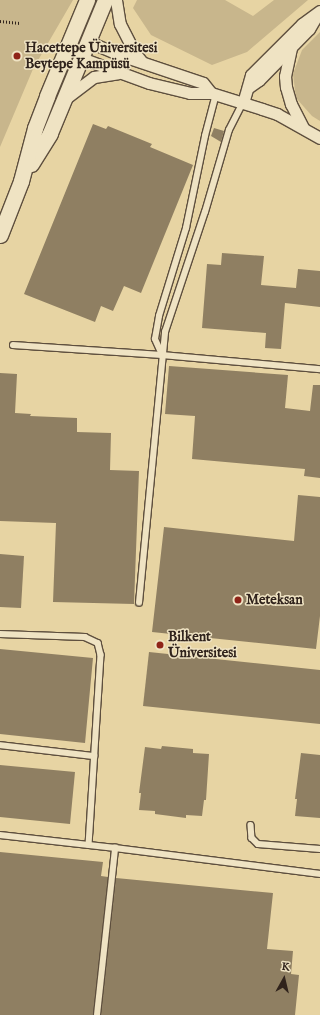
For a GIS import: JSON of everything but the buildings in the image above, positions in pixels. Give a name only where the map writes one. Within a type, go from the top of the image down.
[{"type":"main road","points":[[0,235],[21,180],[36,128],[71,35],[87,0]]},
{"type":"main road","points":[[21,180],[50,133],[66,98],[87,41],[105,0]]},
{"type":"main road","points":[[71,35],[87,41]]},
{"type":"main road","points":[[65,51],[81,58]]},
{"type":"street","points":[[116,0],[120,24],[134,52],[143,63]]},
{"type":"street","points":[[249,87],[259,80],[309,30],[319,12]]},
{"type":"street","points":[[243,103],[249,87],[251,75],[302,24],[319,12]]},
{"type":"street","points":[[87,41],[143,63],[203,83],[214,93],[277,114],[320,138]]},
{"type":"street","points":[[291,48],[285,76],[286,87],[291,104],[303,128]]},
{"type":"street","points":[[81,58],[149,83],[190,93],[214,93]]},
{"type":"street","points":[[66,98],[94,77],[119,72]]},
{"type":"lane","points":[[162,355],[155,339],[159,316],[186,228],[214,93]]},
{"type":"lane","points":[[139,603],[162,355],[169,320],[205,212],[229,130],[243,103]]},
{"type":"lane","points":[[14,345],[162,355],[320,369]]},
{"type":"lane","points":[[0,634],[85,637],[98,643],[101,655],[89,845]]},
{"type":"lane","points":[[0,745],[94,756]]},
{"type":"lane","points":[[251,825],[252,838],[258,844],[320,849]]},
{"type":"lane","points":[[0,835],[320,874]]},
{"type":"lane","points":[[97,1015],[115,848]]},
{"type":"path","points":[[0,21],[20,23]]},
{"type":"shaded area","name":"Hacettepe Üniversitesi Beytepe Kampüsü","points":[[0,0],[73,0],[33,69],[0,147]]},
{"type":"shaded area","points":[[137,0],[225,0],[253,16],[274,0],[308,0],[247,52],[212,65],[151,35],[133,8]]},
{"type":"shaded area","points":[[320,32],[320,121],[312,116],[296,98],[293,74],[302,50]]},
{"type":"place","name":"Hacettepe Üniversitesi Beytepe Kampüsü","points":[[17,56]]},
{"type":"place","name":"Meteksan","points":[[238,600]]},
{"type":"place","name":"Bilkent Üniversitesi","points":[[160,645]]}]
